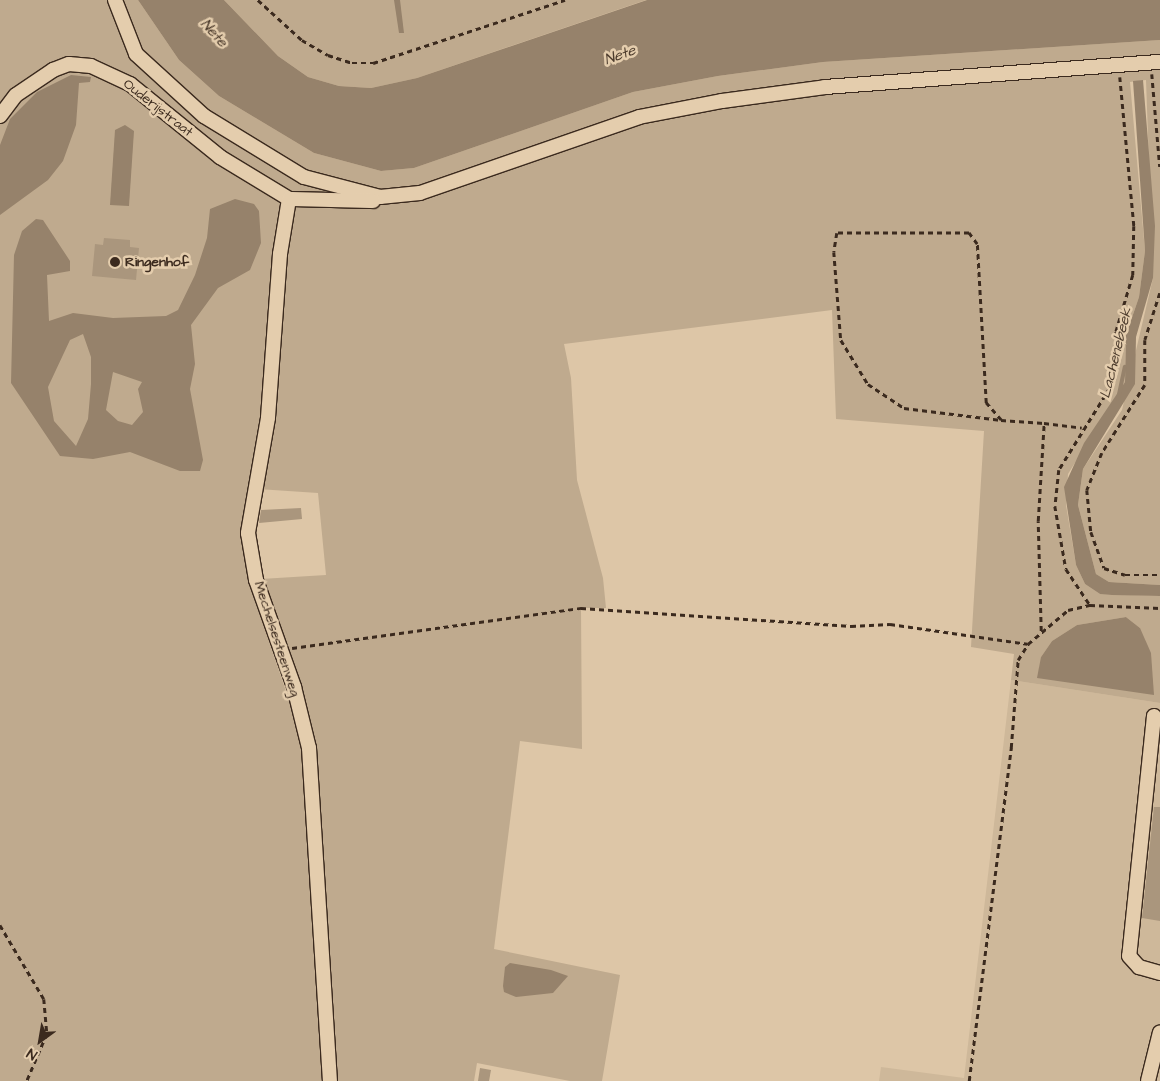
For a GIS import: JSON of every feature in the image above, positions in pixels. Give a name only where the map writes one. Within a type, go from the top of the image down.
[{"type":"street","points":[[115,0],[136,54],[204,116],[304,177],[380,197],[420,193],[639,116],[722,101],[825,87],[1156,62]]},
{"type":"street","name":"Ouderijstraat","points":[[0,116],[16,95],[53,70],[69,64],[91,66],[130,84],[220,157],[289,199]]},
{"type":"street","points":[[289,199],[371,202],[380,197]]},
{"type":"street","name":"Mechelsesteenweg","points":[[289,199],[282,235],[268,418],[248,533],[256,580],[282,649],[309,748],[330,1081]]},
{"type":"street","points":[[1154,716],[1129,956],[1139,967],[1160,973]]},
{"type":"street","points":[[1148,1081],[1160,1032]]},
{"type":"path","points":[[258,0],[302,40],[328,55],[352,63],[373,63],[565,0]]},
{"type":"path","points":[[1156,62],[1160,167]]},
{"type":"path","points":[[1090,605],[1066,569],[1054,486],[1082,428],[1114,380],[1116,332],[1133,275],[1134,226],[1120,66]]},
{"type":"path","points":[[1001,420],[986,403],[977,244],[969,234],[837,233],[834,252],[841,340],[868,384],[904,408],[1001,420],[1082,428]]},
{"type":"path","points":[[1160,293],[1145,340],[1145,385],[1102,453],[1087,490],[1091,532],[1104,568],[1125,575],[1160,575]]},
{"type":"path","points":[[1042,631],[1038,521],[1044,423]]},
{"type":"path","points":[[969,1081],[1011,748],[1018,660],[1028,644],[1068,610],[1090,605],[1160,608]]},
{"type":"path","points":[[282,649],[581,608],[851,626],[890,624],[1028,644]]},
{"type":"path","points":[[0,925],[44,998],[46,1034],[27,1081]]},
{"type":"shaded area","points":[[0,0],[138,0],[179,60],[219,96],[314,153],[381,171],[414,168],[633,92],[718,76],[823,62],[1160,40],[1160,585],[1109,582],[1096,574],[1078,505],[1083,469],[1122,410],[1153,278],[1146,80],[1130,82],[1145,251],[1139,297],[1126,335],[1125,382],[1068,474],[1066,505],[1076,565],[1085,584],[1100,594],[1160,596],[1160,703],[1011,680],[1014,654],[971,647],[984,431],[836,419],[832,310],[564,344],[571,378],[577,480],[603,578],[606,608],[581,608],[582,749],[520,741],[494,949],[620,975],[602,1081],[570,1081],[477,1063],[474,1081],[335,1081],[317,779],[261,579],[326,575],[318,493],[258,489],[290,218],[296,210],[281,202],[260,420],[242,527],[248,581],[297,723],[307,786],[325,1081],[0,1081]],"holes":[[[1126,617],[1140,628],[1041,657],[1052,641],[1077,625]]]},
{"type":"shaded area","points":[[224,0],[646,0],[417,78],[371,88],[339,86],[308,77],[278,56]]},
{"type":"shaded area","points":[[1011,680],[1160,703],[1160,1081],[879,1081],[881,1067],[964,1078]]},
{"type":"water","name":"Nete","points":[[138,0],[224,0],[278,56],[308,77],[339,86],[371,88],[417,78],[647,0],[1160,0],[1160,40],[823,62],[718,76],[633,92],[414,168],[381,171],[314,153],[219,96],[179,60]]},
{"type":"water","points":[[394,0],[400,0],[404,33],[399,33]]},
{"type":"water","points":[[71,75],[91,77],[90,82],[79,83],[76,125],[63,161],[48,180],[0,215],[0,145],[10,119],[37,92]]},
{"type":"water","points":[[1143,80],[1155,226],[1153,278],[1136,337],[1135,384],[1083,469],[1078,505],[1096,574],[1109,582],[1160,585],[1160,596],[1100,594],[1085,584],[1076,565],[1064,487],[1084,443],[1125,382],[1126,335],[1139,297],[1145,251],[1133,81]]},
{"type":"water","points":[[125,125],[134,131],[129,206],[110,205],[115,130]]},
{"type":"water","points":[[235,199],[254,204],[259,211],[261,243],[250,270],[218,288],[191,325],[195,364],[190,389],[203,460],[200,471],[180,471],[130,452],[93,459],[60,456],[11,383],[14,255],[22,231],[36,219],[43,220],[70,261],[70,271],[47,275],[49,321],[73,313],[113,318],[166,316],[178,310],[195,275],[207,238],[210,209]],"holes":[[[83,334],[91,357],[91,384],[88,419],[76,446],[54,421],[48,387],[70,340]],[[113,372],[142,382],[138,389],[143,412],[132,425],[118,421],[106,410]]]},
{"type":"water","points":[[1126,617],[1140,628],[1151,653],[1154,695],[1037,678],[1041,657],[1052,641],[1077,625]]},
{"type":"water","points":[[510,963],[551,970],[568,976],[553,993],[516,997],[504,992],[505,967]]},
{"type":"building","name":"Ringenhof","points":[[104,238],[130,240],[130,247],[139,248],[136,280],[92,276],[95,244],[103,245]]},
{"type":"building","points":[[301,508],[302,519],[259,523],[261,510]]},
{"type":"building","points":[[1154,807],[1160,807],[1160,921],[1142,918]]},
{"type":"building","points":[[480,1068],[491,1070],[489,1081],[478,1081]]},
{"type":"waterway","name":"Lachenebeek","points":[[1118,399],[1125,367]]},
{"type":"place","name":"Ringenhof","points":[[115,262]]}]
